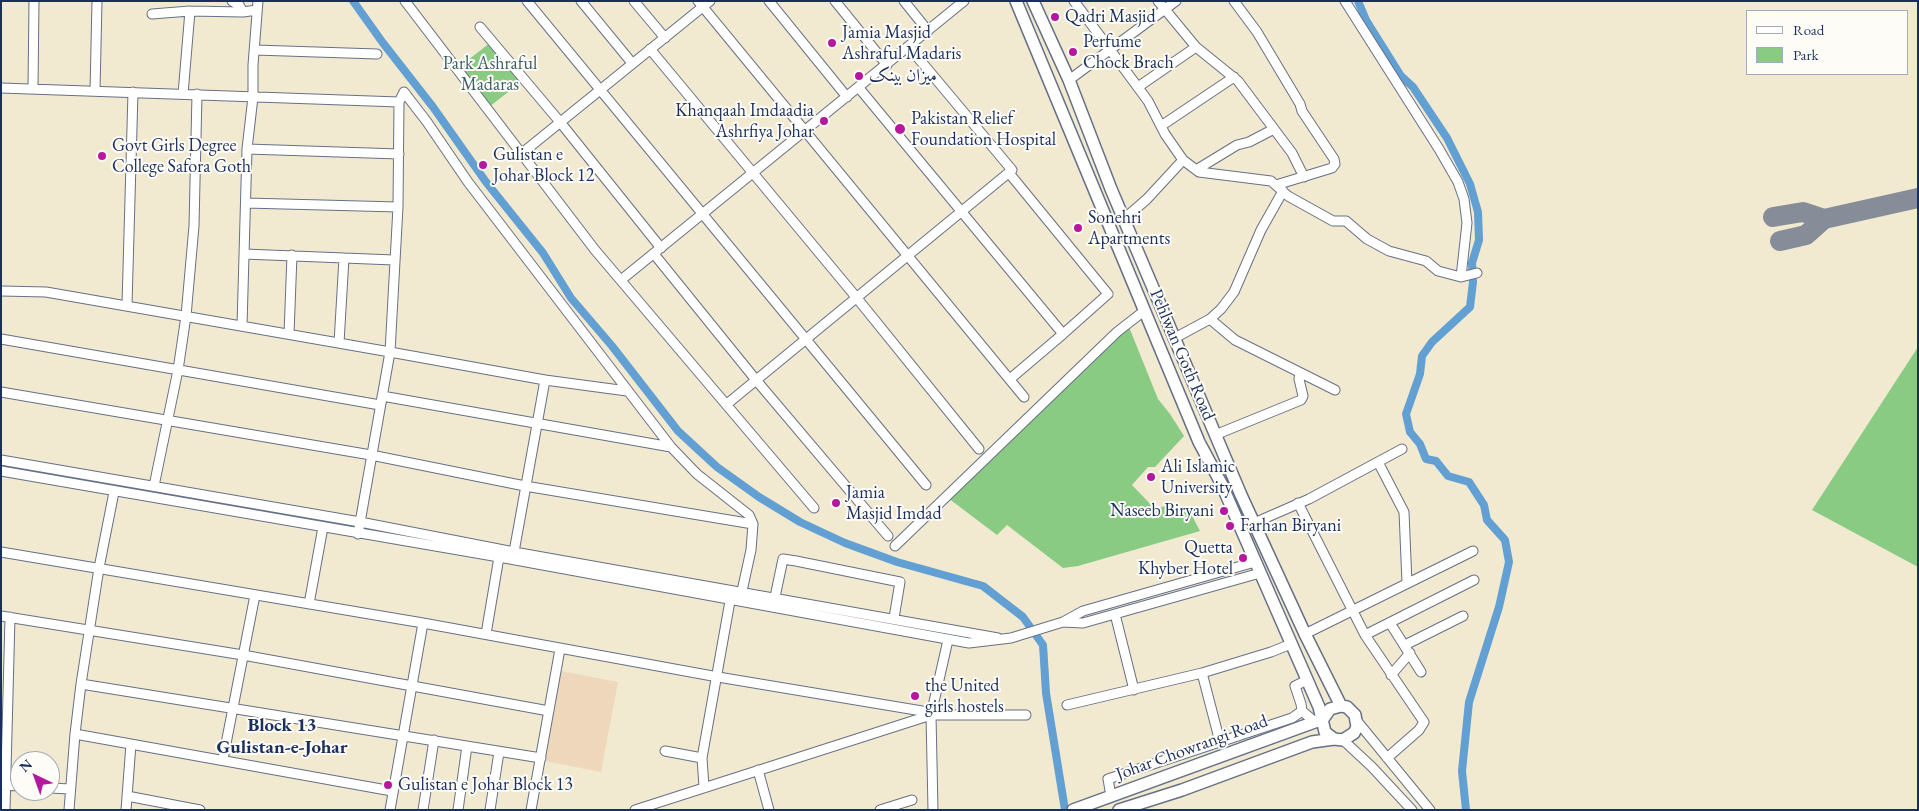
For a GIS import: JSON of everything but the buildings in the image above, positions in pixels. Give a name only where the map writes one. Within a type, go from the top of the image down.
[{"type":"main road","name":"Pehlwan Goth Road","points":[[1016,1],[1200,442],[1224,491],[1307,680],[1319,721]]},
{"type":"main road","name":"Pehlwan Goth Road","points":[[1033,1],[1068,80],[1096,154],[1215,436],[1305,634],[1341,706]]},
{"type":"main road","points":[[1224,491],[1237,486]]},
{"type":"main road","points":[[1341,706],[1352,710],[1357,721],[1354,733],[1339,739],[1325,732],[1319,721],[1330,709],[1341,706]]},
{"type":"main road","name":"Johar Chowrangi Road","points":[[1076,809],[1319,721]]},
{"type":"main road","name":"Johar Chowrangi Road","points":[[1119,810],[1182,790],[1312,742],[1339,739]]},
{"type":"street","points":[[33,89],[34,1]]},
{"type":"street","points":[[95,91],[97,1]]},
{"type":"street","points":[[232,1],[240,6],[242,12]]},
{"type":"street","points":[[405,1],[595,250],[814,508]]},
{"type":"street","points":[[527,1],[926,485]]},
{"type":"street","points":[[581,1],[632,64]]},
{"type":"street","points":[[634,1],[665,38]]},
{"type":"street","points":[[769,1],[847,98]]},
{"type":"street","points":[[835,1],[887,65]]},
{"type":"street","points":[[904,1],[928,31]]},
{"type":"street","points":[[621,280],[964,1]]},
{"type":"street","points":[[1074,1],[1148,101],[1182,160],[1196,170],[1199,172],[1271,181],[1288,196],[1333,221],[1346,221],[1367,239],[1389,251],[1426,261],[1438,271],[1464,276],[1477,273]]},
{"type":"street","points":[[1158,1],[1196,47],[1234,78],[1292,153],[1304,177]]},
{"type":"street","points":[[1068,80],[1176,1]]},
{"type":"street","points":[[1173,339],[1210,319],[1234,292],[1280,188],[1304,177],[1332,168],[1335,164],[1334,159],[1302,111],[1300,104],[1257,32],[1234,1]]},
{"type":"street","points":[[1345,1],[1458,182],[1464,199],[1467,223],[1464,276]]},
{"type":"street","points":[[521,154],[665,38],[704,3],[806,131],[1024,397]]},
{"type":"street","points":[[152,14],[190,10],[242,12],[258,6],[253,97],[247,150],[242,326]]},
{"type":"street","points":[[183,94],[190,10]]},
{"type":"street","points":[[480,27],[560,122],[756,380],[888,536]]},
{"type":"street","points":[[727,404],[1012,170],[909,47]]},
{"type":"street","points":[[1138,87],[1196,47]]},
{"type":"street","points":[[255,50],[377,54]]},
{"type":"street","points":[[650,50],[754,173],[979,449]]},
{"type":"street","points":[[1161,126],[1234,78]]},
{"type":"street","points":[[1,88],[399,102]]},
{"type":"street","points":[[859,88],[1064,334]]},
{"type":"street","points":[[128,306],[134,92]]},
{"type":"street","points":[[358,534],[390,352],[398,207],[399,102],[404,92],[468,182],[671,447],[697,474],[749,515],[753,524],[751,550],[742,592]]},
{"type":"street","points":[[154,486],[178,370],[186,316],[194,226],[197,94]]},
{"type":"street","points":[[1196,170],[1237,145],[1249,142],[1274,129]]},
{"type":"street","points":[[247,150],[399,154]]},
{"type":"street","points":[[1124,219],[1148,199],[1182,160]]},
{"type":"street","points":[[1009,173],[1108,294],[1010,379]]},
{"type":"street","points":[[246,203],[398,207]]},
{"type":"street","points":[[244,254],[394,260]]},
{"type":"street","points":[[289,334],[292,256]]},
{"type":"street","points":[[339,343],[344,258]]},
{"type":"street","points":[[1,291],[46,292],[545,380],[627,391]]},
{"type":"street","points":[[896,546],[1117,332],[1144,311]]},
{"type":"street","points":[[1210,319],[1235,340],[1334,390]]},
{"type":"street","points":[[1,339],[380,405]]},
{"type":"street","points":[[1215,436],[1301,400],[1303,396],[1299,379],[1300,373]]},
{"type":"street","points":[[514,552],[545,380]]},
{"type":"street","points":[[1,392],[371,456],[525,486],[753,524]]},
{"type":"street","points":[[382,396],[671,447]]},
{"type":"street","points":[[1254,523],[1298,503],[1402,449]]},
{"type":"street","points":[[1,460],[360,522],[514,552],[559,564],[730,601],[969,643],[1007,639],[1063,622],[1083,611],[1255,562]]},
{"type":"street","points":[[1378,462],[1404,512],[1407,584]]},
{"type":"street","points":[[1,472],[499,558],[559,564],[775,597],[1007,639]]},
{"type":"street","points":[[69,810],[81,684],[99,568],[114,492]]},
{"type":"street","points":[[192,505],[193,494]]},
{"type":"street","points":[[1298,503],[1365,635],[1424,722],[1419,730],[1387,758]]},
{"type":"street","points":[[309,604],[323,527]]},
{"type":"street","points":[[1305,634],[1473,551]]},
{"type":"street","points":[[1,552],[486,634],[718,677],[922,711],[931,715]]},
{"type":"street","points":[[486,634],[499,558]]},
{"type":"street","points":[[775,597],[783,559],[796,561],[900,582],[894,618]]},
{"type":"street","points":[[1063,622],[1083,623],[1260,574]]},
{"type":"street","points":[[1365,635],[1474,580]]},
{"type":"street","points":[[223,759],[255,595]]},
{"type":"street","points":[[704,787],[702,758],[718,677],[730,601]]},
{"type":"street","points":[[1115,614],[1134,690]]},
{"type":"street","points":[[5,810],[3,785],[6,616],[243,654],[411,687],[549,711]]},
{"type":"street","points":[[1391,675],[1407,649],[1463,616]]},
{"type":"street","points":[[390,810],[422,623]]},
{"type":"street","points":[[1390,623],[1421,672]]},
{"type":"street","points":[[933,810],[931,715],[948,640]]},
{"type":"street","points":[[1067,705],[1202,673],[1272,652],[1291,644]]},
{"type":"street","points":[[530,810],[560,649]]},
{"type":"street","points":[[1202,673],[1220,742]]},
{"type":"street","points":[[1302,711],[1295,686],[1307,680]]},
{"type":"street","points":[[81,684],[232,710],[541,758]]},
{"type":"street","points":[[1111,796],[1108,780],[1292,718],[1302,711]]},
{"type":"street","points":[[1302,711],[1319,721]]},
{"type":"street","points":[[635,810],[931,715],[1026,715]]},
{"type":"street","points":[[1357,721],[1430,810]]},
{"type":"street","points":[[75,734],[223,759],[392,791]]},
{"type":"street","points":[[1339,739],[1372,767],[1412,810]]},
{"type":"street","points":[[424,810],[434,740]]},
{"type":"street","points":[[126,810],[131,744]]},
{"type":"street","points":[[458,810],[467,746]]},
{"type":"street","points":[[665,751],[702,758]]},
{"type":"street","points":[[490,810],[499,752]]},
{"type":"street","points":[[758,770],[769,810]]},
{"type":"street","points":[[60,788],[70,789]]},
{"type":"street","points":[[127,796],[180,808],[200,810]]},
{"type":"street","points":[[880,810],[912,800]]},
{"type":"shaded area","points":[[561,671],[618,682],[601,772],[545,761]]},
{"type":"green space","name":"Park Ashraful Madaras","points":[[491,42],[521,82],[489,107],[458,68]]},
{"type":"green space","points":[[1129,327],[1158,399],[1184,436],[1155,467],[1148,467],[1132,485],[1156,510],[1164,506],[1174,515],[1187,506],[1200,531],[1078,566],[1063,568],[1007,525],[997,535],[948,498]]},
{"type":"green space","points":[[1918,347],[1918,567],[1812,510]]},
{"type":"waterway","points":[[353,1],[433,107],[486,182],[543,253],[571,298],[612,346],[678,431],[717,467],[759,497],[800,522],[845,543],[897,562],[983,586],[1023,617],[1043,645],[1046,693],[1065,810]]},
{"type":"waterway","points":[[1358,1],[1366,20],[1401,76],[1413,87],[1447,138],[1470,184],[1478,212],[1479,240],[1472,263],[1473,282],[1470,307],[1432,342],[1422,356],[1420,374],[1406,414],[1410,432],[1420,444],[1426,459],[1436,461],[1448,476],[1469,482],[1484,505],[1487,520],[1505,540],[1509,562],[1499,607],[1469,702],[1462,771],[1466,810]]},
{"type":"taxiway","points":[[1773,217],[1803,212],[1824,219],[1918,198]]},
{"type":"taxiway","points":[[1780,241],[1806,235],[1824,219]]},
{"type":"place","name":"Qadri Masjid","points":[[1055,17]]},
{"type":"place","name":"Jamia Masjid Ashraful Madaris","points":[[832,43]]},
{"type":"place","name":"Perfume Chock Brach","points":[[1073,52]]},
{"type":"place","name":"میزان بینک","points":[[859,76]]},
{"type":"place","name":"Khanqaah Imdaadia Ashrfiya Johar","points":[[824,121]]},
{"type":"place","name":"Pakistan Relief Foundation Hospital","points":[[900,129]]},
{"type":"place","name":"Govt Girls Degree College Safora Goth","points":[[102,156]]},
{"type":"place","name":"Gulistan e Johar Block 12","points":[[483,165]]},
{"type":"place","name":"Sonehri Apartments","points":[[1078,228]]},
{"type":"place","name":"Ali Islamic University","points":[[1151,477]]},
{"type":"place","name":"Jamia Masjid Imdad","points":[[836,503]]},
{"type":"place","name":"Naseeb Biryani","points":[[1224,511]]},
{"type":"place","name":"Farhan Biryani","points":[[1230,526]]},
{"type":"place","name":"Quetta Khyber Hotel","points":[[1243,558]]},
{"type":"place","name":"the United girls hostels","points":[[915,696]]},
{"type":"place","name":"Gulistan e Johar Block 13","points":[[388,785]]},
{"type":"district","name":"Block 13 Gulistan-e-Johar","points":[[282,737]]}]
